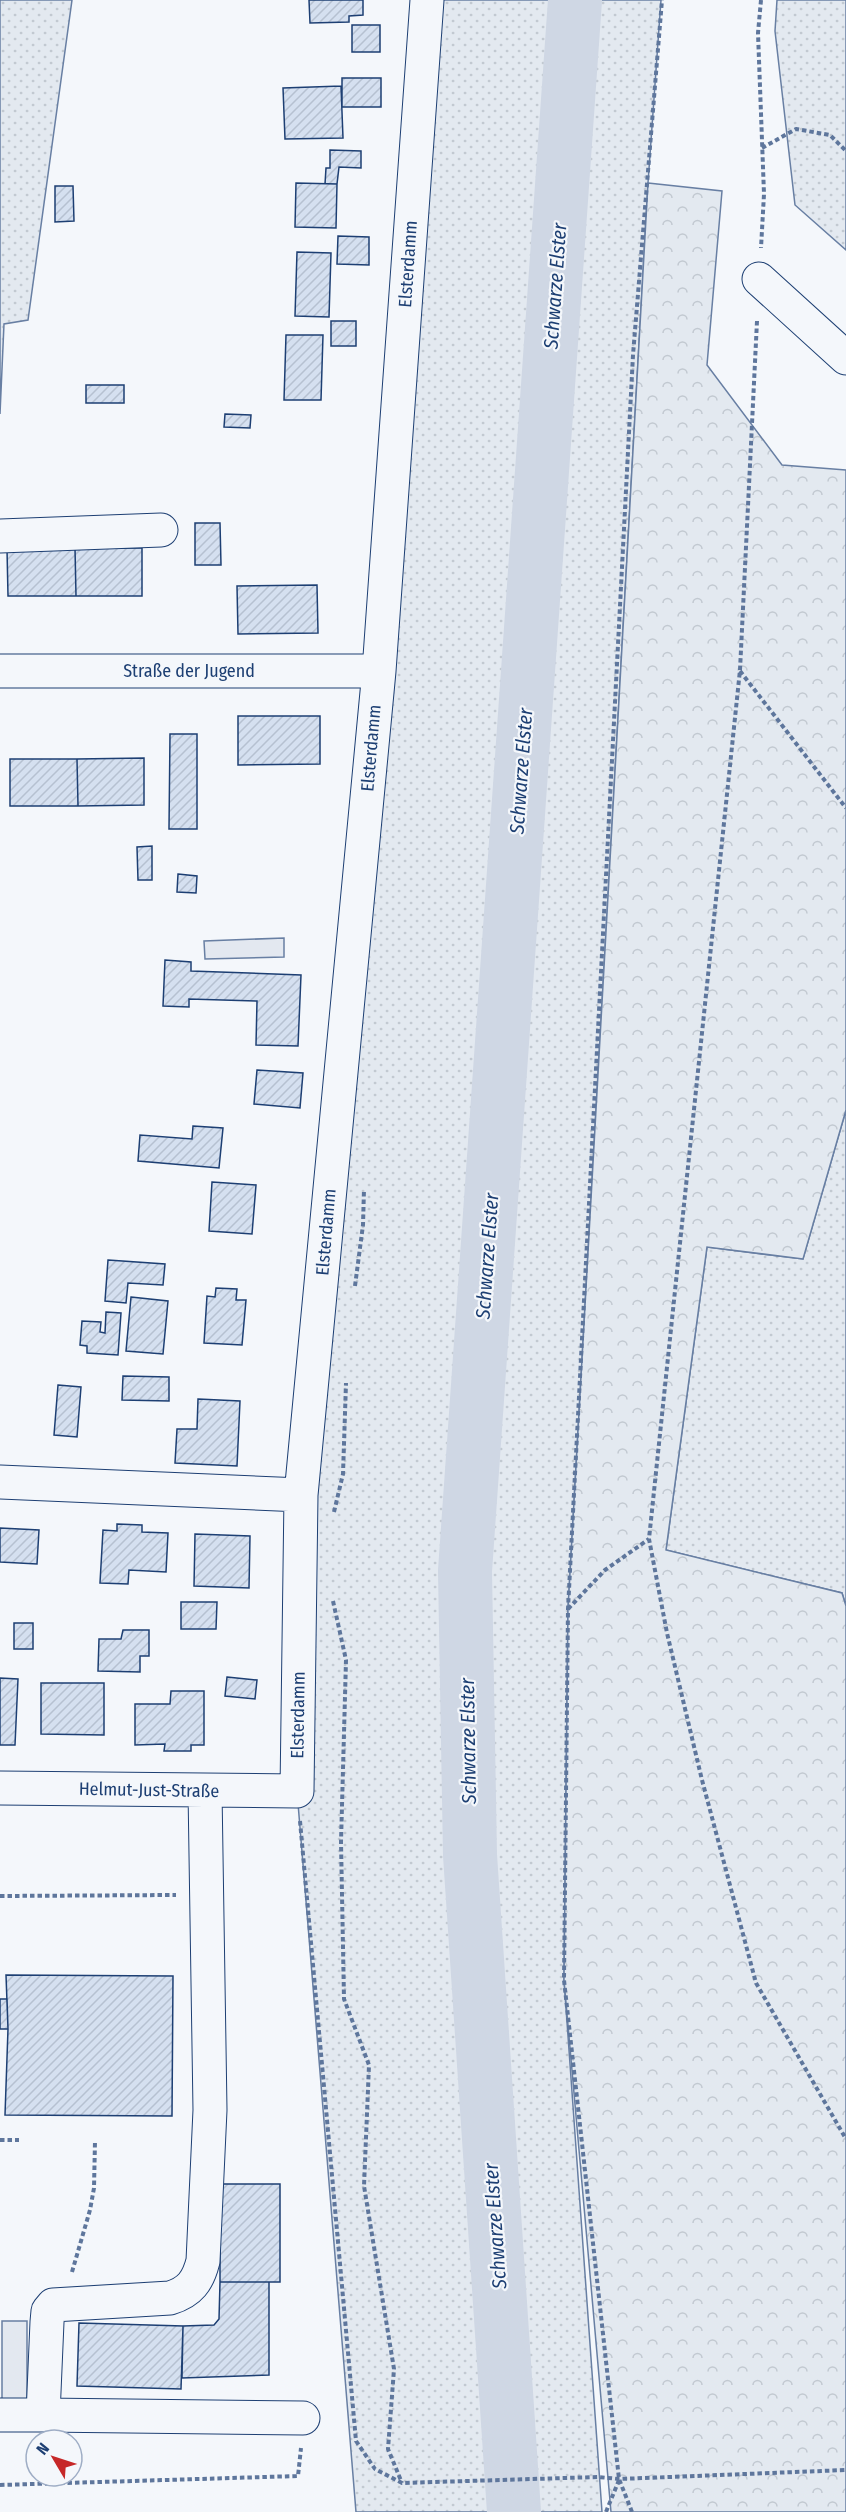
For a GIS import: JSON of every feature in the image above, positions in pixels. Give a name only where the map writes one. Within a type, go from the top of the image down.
[{"type":"street","name":"Elsterdamm","points":[[297,1791],[301,1495],[379,671],[427,0]]},
{"type":"street","points":[[759,279],[846,358]]},
{"type":"street","points":[[0,536],[161,530]]},
{"type":"street","name":"Straße der Jugend","points":[[0,671],[379,671]]},
{"type":"street","points":[[0,1482],[301,1495]]},
{"type":"street","name":"Helmut-Just-Straße","points":[[0,1788],[297,1791]]},
{"type":"street","points":[[43,2415],[48,2311],[53,2305],[170,2298],[182,2295],[199,2277],[203,2261],[210,2110],[205,1791]]},
{"type":"street","points":[[0,2415],[303,2418]]},
{"type":"path","points":[[632,2512],[619,2479],[564,1980],[568,1608],[633,355],[662,0]]},
{"type":"path","points":[[761,0],[758,33],[764,194],[740,670],[649,1539],[667,1633],[699,1769],[756,1983],[841,2134],[846,2139]]},
{"type":"path","points":[[762,148],[796,129],[830,135],[846,151]]},
{"type":"path","points":[[740,670],[846,808]]},
{"type":"path","points":[[354,1294],[363,1225],[365,1180]]},
{"type":"path","points":[[333,1516],[343,1474],[346,1373]]},
{"type":"path","points":[[568,1608],[604,1570],[649,1539]]},
{"type":"path","points":[[331,1592],[346,1660],[341,1842],[344,1999],[369,2065],[364,2186],[394,2369],[388,2449],[402,2482]]},
{"type":"path","points":[[297,1791],[356,2441],[375,2469],[402,2482],[598,2477],[619,2479],[846,2470]]},
{"type":"path","points":[[0,1896],[207,1895]]},
{"type":"path","points":[[0,2140],[19,2140]]},
{"type":"path","points":[[62,2304],[90,2210],[94,2188],[95,2141]]},
{"type":"path","points":[[0,2486],[298,2476],[303,2418]]},
{"type":"path","points":[[606,2512],[619,2479]]},
{"type":"green space","points":[[0,0],[72,0],[28,320],[4,324],[0,414]]},
{"type":"green space","points":[[435,0],[661,0],[648,183],[568,1609],[564,1980],[602,2512],[356,2512],[297,1791],[301,1495]]},
{"type":"green space","points":[[777,0],[846,0],[846,250],[795,205],[775,31]]},
{"type":"green space","points":[[648,183],[722,191],[707,365],[782,465],[846,470],[846,1110],[803,1259],[707,1247],[666,1550],[842,1593],[846,1606],[846,2512],[611,2512],[564,1980],[568,1609]]},
{"type":"green space","points":[[846,1110],[846,1606],[842,1593],[666,1550],[707,1247],[803,1259]]},
{"type":"shaded area","points":[[284,938],[284,957],[205,959],[204,941]]},
{"type":"shaded area","points":[[2,2321],[27,2321],[27,2403],[2,2403]]},
{"type":"building","points":[[309,0],[363,0],[363,15],[349,16],[349,22],[310,23]]},
{"type":"building","points":[[352,25],[380,25],[380,52],[352,52]]},
{"type":"building","points":[[342,78],[381,78],[381,107],[342,107]]},
{"type":"building","points":[[341,86],[343,138],[285,139],[283,88]]},
{"type":"building","points":[[330,150],[361,151],[361,168],[339,167],[337,184],[325,184],[326,168],[330,168]]},
{"type":"building","points":[[296,183],[337,184],[336,228],[295,227]]},
{"type":"building","points":[[55,186],[73,186],[74,221],[55,222]]},
{"type":"building","points":[[338,236],[369,237],[369,265],[337,264]]},
{"type":"building","points":[[297,252],[331,253],[329,317],[295,316]]},
{"type":"building","points":[[331,321],[356,321],[356,346],[331,346]]},
{"type":"building","points":[[286,335],[323,335],[321,400],[284,400]]},
{"type":"building","points":[[86,385],[124,385],[124,403],[86,403]]},
{"type":"building","points":[[225,414],[251,415],[250,428],[224,427]]},
{"type":"building","points":[[195,523],[220,523],[221,565],[195,565]]},
{"type":"building","points":[[75,548],[142,548],[142,596],[76,596]]},
{"type":"building","points":[[75,548],[76,596],[8,596],[7,549]]},
{"type":"building","points":[[317,585],[318,633],[238,634],[237,586]]},
{"type":"building","points":[[238,716],[320,716],[320,764],[238,765]]},
{"type":"building","points":[[170,734],[197,734],[197,829],[169,829]]},
{"type":"building","points":[[144,758],[144,805],[78,806],[77,759]]},
{"type":"building","points":[[10,759],[77,759],[78,806],[10,806]]},
{"type":"building","points":[[152,846],[152,880],[138,880],[137,847]]},
{"type":"building","points":[[178,874],[197,876],[196,893],[177,892]]},
{"type":"building","points":[[165,960],[191,962],[191,971],[301,975],[298,1046],[256,1045],[257,1001],[189,999],[189,1007],[163,1006]]},
{"type":"building","points":[[257,1070],[303,1073],[300,1108],[254,1104]]},
{"type":"building","points":[[193,1126],[223,1128],[219,1168],[138,1161],[140,1135],[192,1139]]},
{"type":"building","points":[[212,1182],[256,1185],[252,1234],[209,1231]]},
{"type":"building","points":[[108,1260],[165,1264],[163,1285],[128,1283],[126,1303],[105,1301]]},
{"type":"building","points":[[216,1288],[237,1289],[236,1300],[246,1300],[242,1345],[204,1343],[207,1296],[215,1297]]},
{"type":"building","points":[[131,1297],[168,1301],[163,1354],[126,1351]]},
{"type":"building","points":[[106,1312],[121,1313],[118,1355],[87,1353],[87,1346],[80,1345],[82,1321],[101,1322],[100,1332],[105,1333]]},
{"type":"building","points":[[123,1376],[169,1377],[169,1401],[122,1400]]},
{"type":"building","points":[[58,1385],[81,1387],[77,1437],[54,1435]]},
{"type":"building","points":[[198,1399],[240,1401],[237,1466],[175,1463],[177,1429],[197,1429]]},
{"type":"building","points":[[117,1524],[142,1525],[142,1532],[168,1533],[166,1572],[129,1570],[128,1584],[100,1583],[103,1530],[117,1531]]},
{"type":"building","points":[[0,1528],[39,1530],[37,1564],[0,1562]]},
{"type":"building","points":[[195,1534],[250,1536],[249,1588],[194,1586]]},
{"type":"building","points":[[181,1602],[217,1602],[216,1629],[181,1629]]},
{"type":"building","points":[[14,1623],[33,1623],[33,1649],[14,1649]]},
{"type":"building","points":[[123,1630],[149,1630],[149,1656],[140,1656],[140,1672],[98,1671],[99,1639],[121,1639]]},
{"type":"building","points":[[227,1677],[257,1680],[255,1699],[225,1696]]},
{"type":"building","points":[[0,1678],[18,1679],[15,1745],[0,1745]]},
{"type":"building","points":[[41,1683],[104,1683],[104,1735],[41,1734]]},
{"type":"building","points":[[171,1691],[204,1691],[204,1745],[191,1745],[191,1751],[164,1751],[165,1744],[135,1745],[135,1704],[170,1704]]},
{"type":"building","points":[[6,1975],[173,1976],[172,2116],[5,2115],[8,2029]]},
{"type":"building","points":[[0,1999],[7,1999],[8,2029],[0,2029]]},
{"type":"building","points":[[220,2184],[280,2184],[280,2282],[220,2282]]},
{"type":"building","points":[[220,2282],[269,2282],[269,2375],[182,2378],[183,2326],[214,2325],[219,2319]]},
{"type":"building","points":[[79,2323],[183,2326],[181,2389],[77,2386]]},
{"type":"waterway","name":"Schwarze Elster","points":[[514,2512],[470,1855],[465,1571],[575,0]]}]
